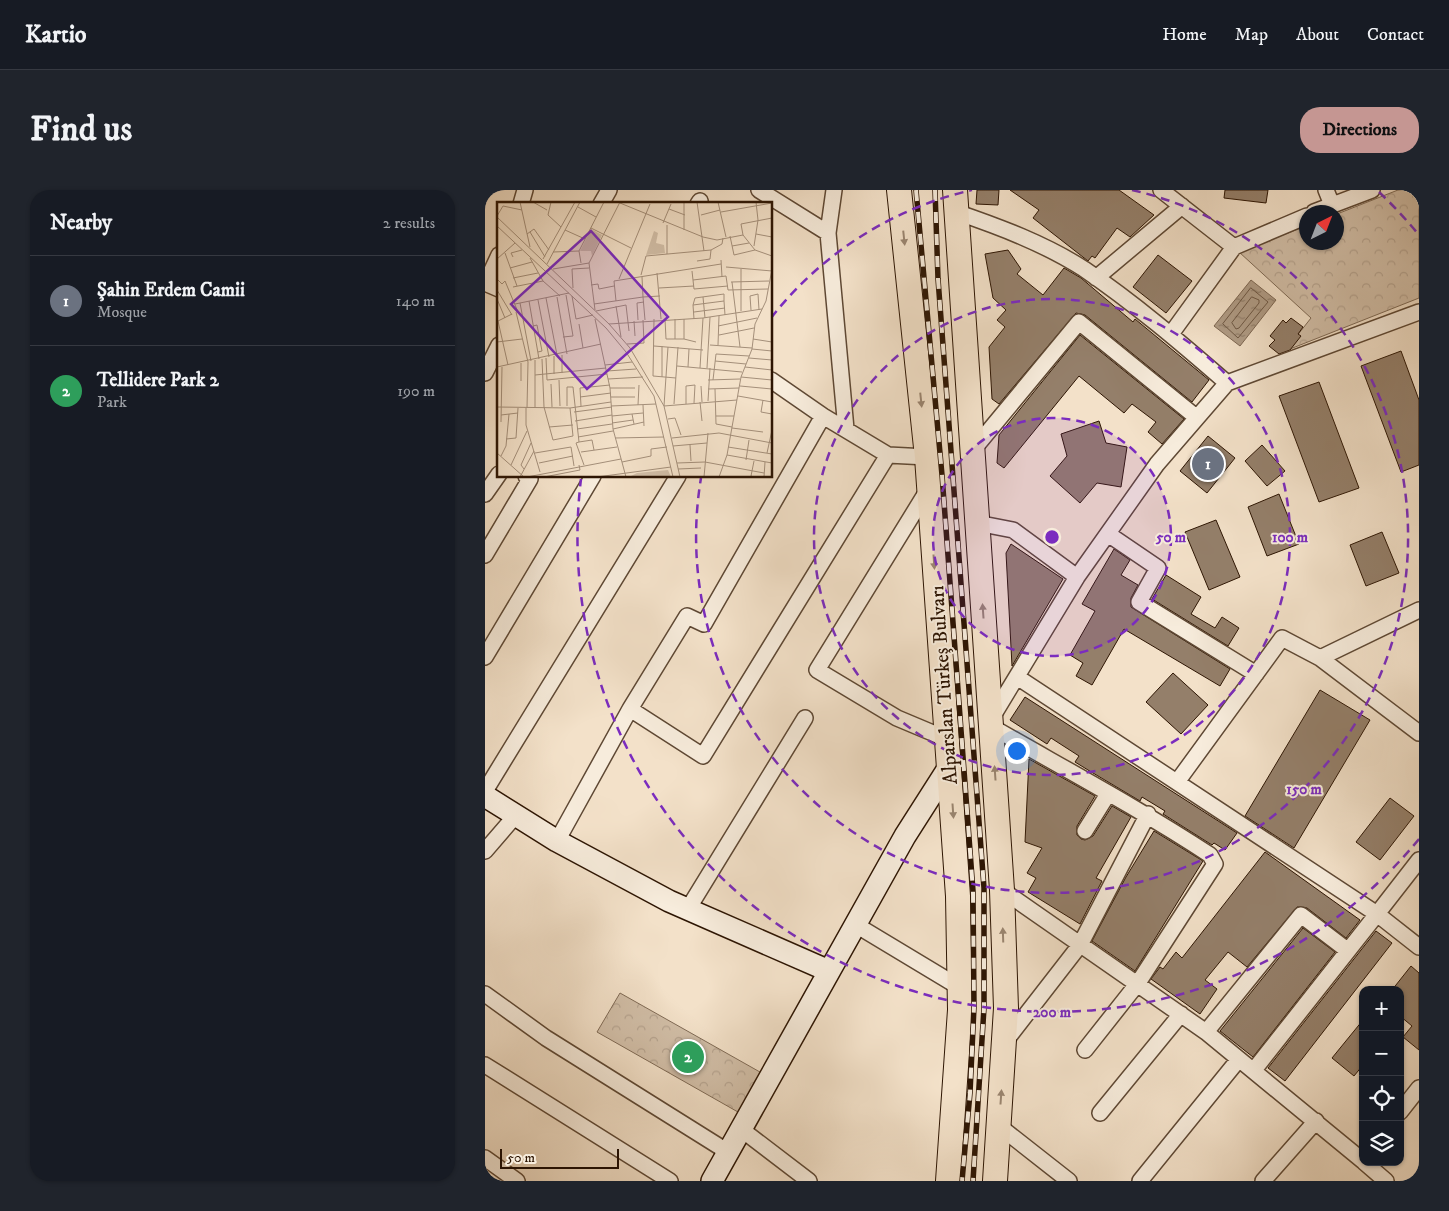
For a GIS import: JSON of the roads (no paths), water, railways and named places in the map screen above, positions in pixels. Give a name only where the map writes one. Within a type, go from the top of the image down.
[{"type":"main road","name":"Alparslan Türkeş Bulvarı","points":[[899,190],[927,457],[959,896],[959,988],[948,1181]]},
{"type":"main road","points":[[955,201],[1002,890],[1006,1008],[995,1181]]},
{"type":"main road","points":[[714,1180],[905,836],[949,767]]},
{"type":"main road","points":[[485,796],[557,841],[688,909],[829,971]]},
{"type":"street","points":[[602,202],[609,190]]},
{"type":"street","points":[[759,190],[828,232]]},
{"type":"street","points":[[834,190],[828,232],[846,430]]},
{"type":"street","points":[[1161,190],[1234,247]]},
{"type":"street","points":[[1326,190],[1332,204],[1371,190]]},
{"type":"street","points":[[955,201],[994,225],[1035,242],[1084,269],[1171,334],[1227,383]]},
{"type":"street","points":[[1096,278],[1182,206]]},
{"type":"street","points":[[1171,334],[1234,247],[1299,219]]},
{"type":"street","points":[[490,285],[497,262]]},
{"type":"street","points":[[1085,1050],[1138,983],[1215,864],[1211,854],[1148,814],[1108,794],[991,724],[1077,577],[1157,464],[1227,383],[1419,312]]},
{"type":"street","points":[[973,450],[1079,322],[1196,417]]},
{"type":"street","points":[[485,373],[497,349]]},
{"type":"street","points":[[773,381],[823,416],[887,455],[927,457]]},
{"type":"street","points":[[557,841],[630,709],[687,616],[704,624],[823,416]]},
{"type":"street","points":[[630,709],[703,756],[887,455]]},
{"type":"street","points":[[485,494],[497,477]]},
{"type":"street","points":[[485,555],[529,478]]},
{"type":"street","points":[[485,657],[592,478]]},
{"type":"street","points":[[485,791],[677,478]]},
{"type":"street","points":[[929,488],[817,670],[897,718],[947,739]]},
{"type":"street","points":[[977,523],[1013,530],[1077,577]]},
{"type":"street","points":[[1108,534],[1158,568],[1139,602],[1256,674]]},
{"type":"street","points":[[1320,658],[1419,610]]},
{"type":"street","points":[[1177,782],[1282,638],[1320,658],[1419,733]]},
{"type":"street","points":[[1017,677],[1377,914],[1419,947]]},
{"type":"street","points":[[688,909],[805,718]]},
{"type":"street","points":[[1085,831],[1108,794]]},
{"type":"street","points":[[1004,1043],[1080,945],[1148,814]]},
{"type":"street","points":[[485,851],[516,815]]},
{"type":"street","points":[[1254,1070],[1419,860]]},
{"type":"street","points":[[1002,890],[1206,1032],[1359,1158]]},
{"type":"street","points":[[1206,1032],[1301,915],[1347,950]]},
{"type":"street","points":[[855,925],[959,988]]},
{"type":"street","points":[[485,994],[554,1043],[728,1152]]},
{"type":"street","points":[[1100,1113],[1181,1014]]},
{"type":"street","points":[[1141,1181],[1239,1059]]},
{"type":"street","points":[[485,1065],[670,1181]]},
{"type":"street","points":[[1404,1107],[1419,1088]]},
{"type":"street","points":[[1263,1181],[1316,1121]]},
{"type":"street","points":[[999,1126],[1069,1181]]},
{"type":"street","points":[[741,1129],[809,1181]]},
{"type":"street","points":[[485,1158],[517,1181]]},
{"type":"street","points":[[1369,1166],[1387,1181]]},
{"type":"water","points":[[1251,280],[1276,300],[1240,346],[1214,326]]},
{"type":"railway","points":[[916,190],[942,475],[973,891],[974,1007],[970,1093],[962,1181]]},
{"type":"railway","points":[[935,190],[938,279],[984,888],[984,1008],[973,1181]]},
{"type":"place","name":"Şahin Erdem Camii","points":[[1208,464]]},
{"type":"place","name":"Tellidere Park 2","points":[[688,1057]]}]
